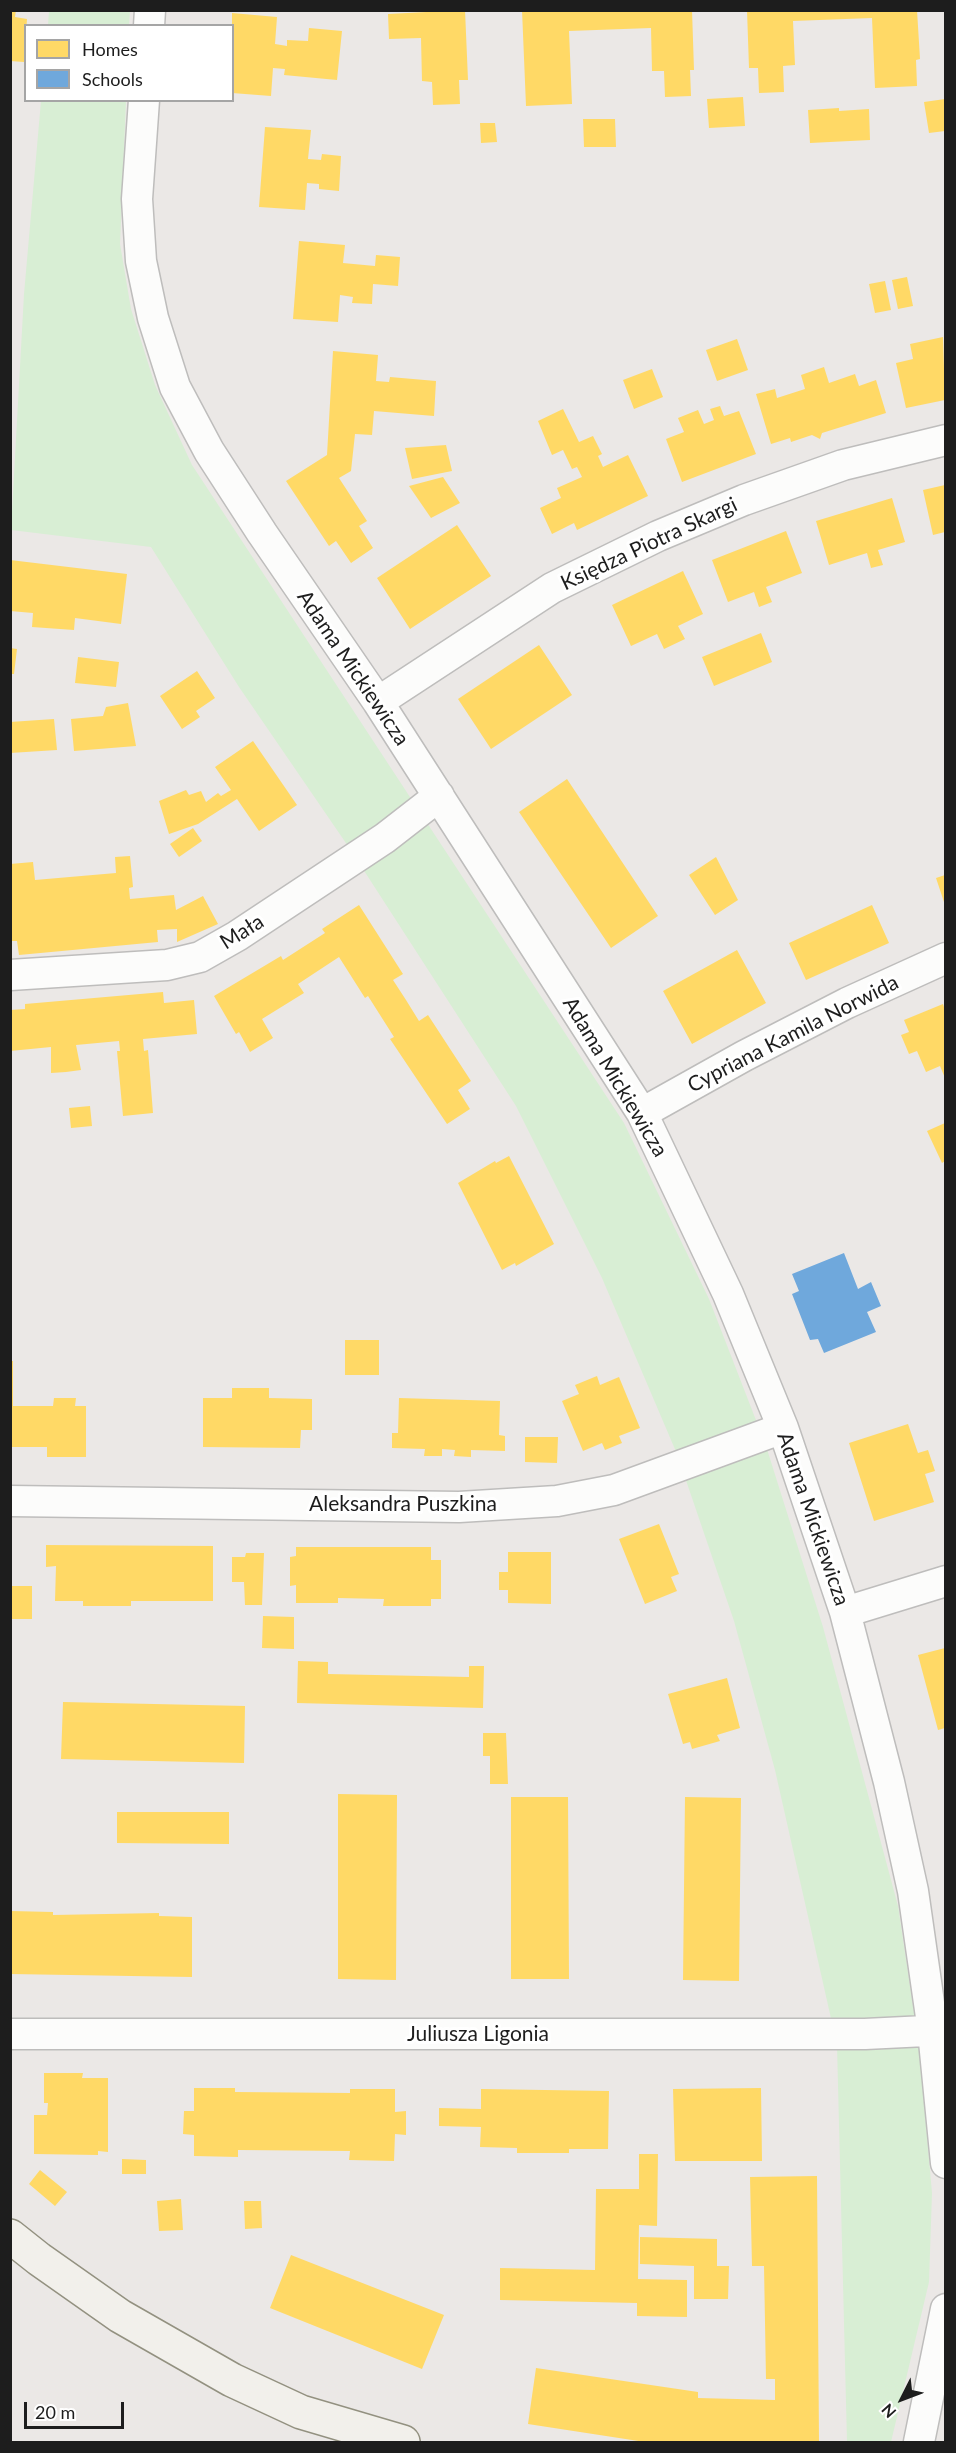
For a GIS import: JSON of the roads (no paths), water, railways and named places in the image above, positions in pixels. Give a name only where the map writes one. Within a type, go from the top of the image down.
[{"type":"street","name":"Adama Mickiewicza","points":[[144,102],[137,199],[141,261],[153,318],[175,387],[209,451],[262,533],[378,702],[642,1113],[728,1294],[783,1428],[845,1612],[913,1891],[939,2030],[945,2163]]},
{"type":"street","name":"Księdza Piotra Skargi","points":[[378,702],[552,588],[658,536],[744,500],[843,465],[945,440]]},
{"type":"street","name":"Mała","points":[[10,975],[167,965],[200,957],[237,936],[385,838],[439,796]]},
{"type":"street","name":"Cypriana Kamila Norwida","points":[[642,1113],[837,1008],[945,958]]},
{"type":"street","name":"Aleksandra Puszkina","points":[[10,1501],[459,1507],[557,1501],[614,1490],[783,1428]]},
{"type":"street","points":[[845,1612],[945,1581]]},
{"type":"street","name":"Juliusza Ligonia","points":[[10,2034],[865,2034],[939,2030]]},
{"type":"street","points":[[10,2236],[120,2316],[232,2380],[301,2412],[403,2442]]},
{"type":"street","points":[[919,2442],[945,2309]]}]
